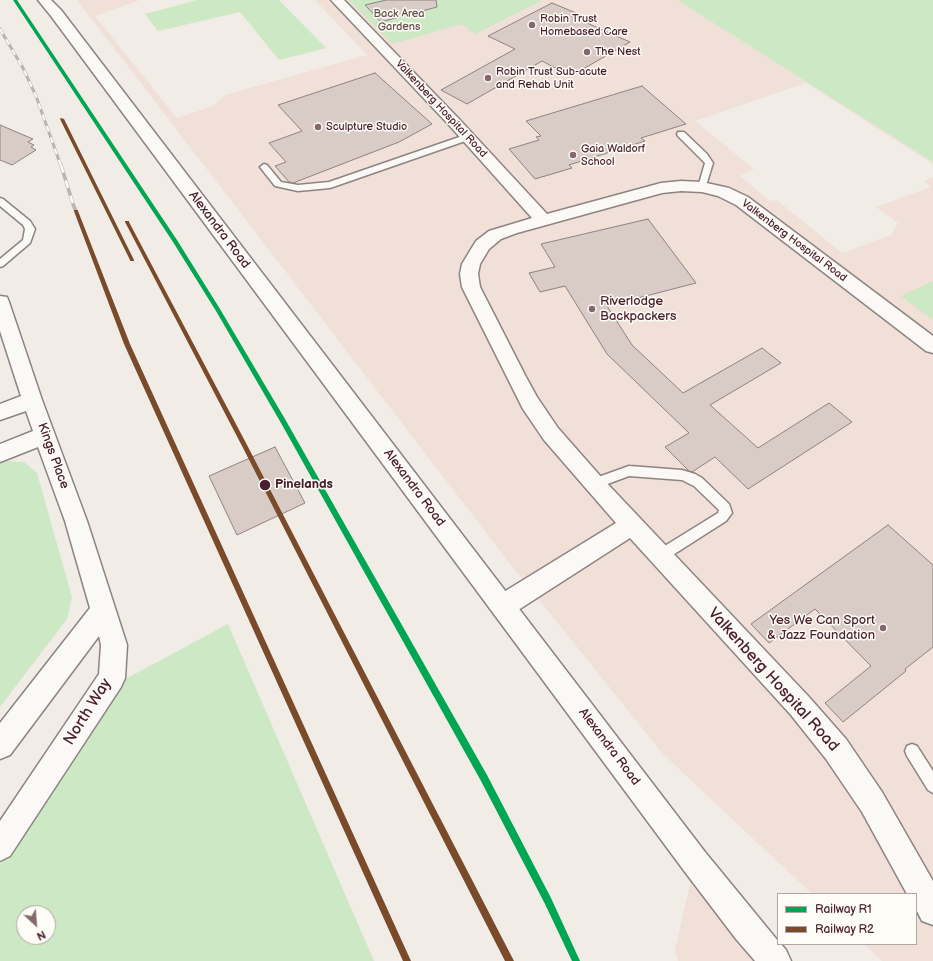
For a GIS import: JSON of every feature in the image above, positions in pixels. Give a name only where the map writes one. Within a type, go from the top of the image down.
[{"type":"street","name":"Valkenberg Hospital Road","points":[[341,1],[543,220]]},
{"type":"street","name":"Alexandra Road","points":[[50,4],[695,862],[775,961]]},
{"type":"street","name":"Valkenberg Hospital Road","points":[[933,346],[742,201],[723,192],[702,187],[681,186],[661,188],[511,229],[495,235],[482,245],[471,264],[469,274],[471,287],[530,402],[551,434],[594,484],[800,706],[836,749],[872,802],[933,910]]},
{"type":"street","name":"Kings Place","points":[[0,302],[104,610]]},
{"type":"street","points":[[0,412],[32,400]]},
{"type":"street","points":[[0,453],[46,435]]},
{"type":"street","points":[[503,606],[632,525]]},
{"type":"street","points":[[0,745],[104,610]]},
{"type":"street","name":"North Way","points":[[0,846],[112,678],[114,645],[104,610]]},
{"type":"lane","points":[[681,134],[704,156],[709,163],[702,187]]},
{"type":"lane","points":[[264,166],[278,184],[298,188],[330,185],[468,137]]},
{"type":"lane","points":[[0,201],[27,222],[30,229],[27,241],[0,264]]},
{"type":"lane","points":[[594,484],[629,471],[682,475],[698,482],[725,508],[726,513],[722,517],[660,556]]},
{"type":"lane","points":[[912,751],[933,785]]},
{"type":"shaded area","points":[[77,0],[140,0],[95,16],[177,118],[213,106],[225,95],[367,55],[315,0],[677,0],[933,162],[933,164],[806,83],[695,121],[754,169],[740,176],[770,201],[777,200],[842,253],[891,235],[898,223],[876,207],[931,187],[924,181],[933,177],[933,961],[882,961],[865,945],[917,945],[917,893],[811,893],[663,754],[504,556]]},
{"type":"shaded area","points":[[695,862],[775,961],[678,961],[675,950]]},
{"type":"green space","points":[[197,0],[279,0],[326,48],[279,60],[240,12],[158,31],[145,14]]},
{"type":"green space","name":"Back Area Gardens","points":[[349,0],[543,0],[475,34],[462,24],[392,44]]},
{"type":"green space","points":[[677,0],[933,0],[933,162]]},
{"type":"green space","points":[[933,281],[933,320],[901,296]]},
{"type":"green space","points":[[7,461],[24,462],[37,473],[72,597],[67,619],[0,707],[0,463]]},
{"type":"green space","points":[[228,624],[374,961],[0,961],[0,865],[118,683]]},
{"type":"building","points":[[386,0],[436,0],[437,7],[381,22],[365,5]]},
{"type":"building","points":[[552,3],[576,13],[571,16],[630,42],[571,76],[542,61],[467,104],[441,90],[515,49],[488,36]]},
{"type":"building","name":"Sculpture Studio","points":[[375,73],[432,124],[399,142],[293,183],[289,182],[275,166],[286,162],[269,143],[302,131],[278,105]]},
{"type":"building","points":[[642,86],[686,124],[641,138],[645,141],[569,165],[572,168],[535,179],[509,149],[539,140],[536,137],[541,136],[526,121]]},
{"type":"building","points":[[0,125],[33,139],[28,142],[34,145],[31,147],[36,150],[12,165],[0,160]]},
{"type":"building","points":[[648,219],[696,283],[607,306],[632,345],[683,393],[762,348],[781,363],[710,405],[758,448],[829,403],[852,422],[748,489],[715,457],[692,472],[689,471],[665,447],[689,433],[607,354],[565,286],[540,292],[529,273],[555,267],[541,244]]},
{"type":"building","points":[[275,447],[305,503],[237,535],[209,476]]},
{"type":"building","name":"Yes We Can Sport & Jazz Foundation","points":[[888,525],[933,565],[933,647],[843,722],[825,703],[871,666],[815,609],[769,643],[751,624]]},
{"type":"railway","points":[[0,29],[23,68],[36,96],[61,166]]},
{"type":"railway","points":[[61,165],[73,204],[127,344],[140,373]]},
{"type":"railway","points":[[140,372],[259,634]]},
{"type":"railway","points":[[258,633],[407,961]]},
{"type":"rail line","name":"R1","points":[[15,0],[175,241],[218,310],[283,421],[484,778],[548,901],[576,961]]},
{"type":"rail line","name":"R2","points":[[62,119],[132,260]]},
{"type":"rail line","name":"R2","points":[[76,211],[127,344],[407,961]]},
{"type":"rail line","name":"R2","points":[[127,222],[244,445],[510,961]]},
{"type":"place","name":"Robin Trust Homebased Care","points":[[532,25]]},
{"type":"place","name":"The Nest","points":[[587,52]]},
{"type":"place","name":"Robin Trust Sub-acute and Rehab Unit","points":[[488,78]]},
{"type":"place","name":"Sculpture Studio","points":[[318,127]]},
{"type":"place","name":"Gaia Waldorf School","points":[[573,155]]},
{"type":"place","name":"Riverlodge Backpackers","points":[[592,309]]},
{"type":"place","name":"Pinelands","points":[[265,485]]},
{"type":"place","name":"Yes We Can Sport & Jazz Foundation","points":[[883,628]]}]
